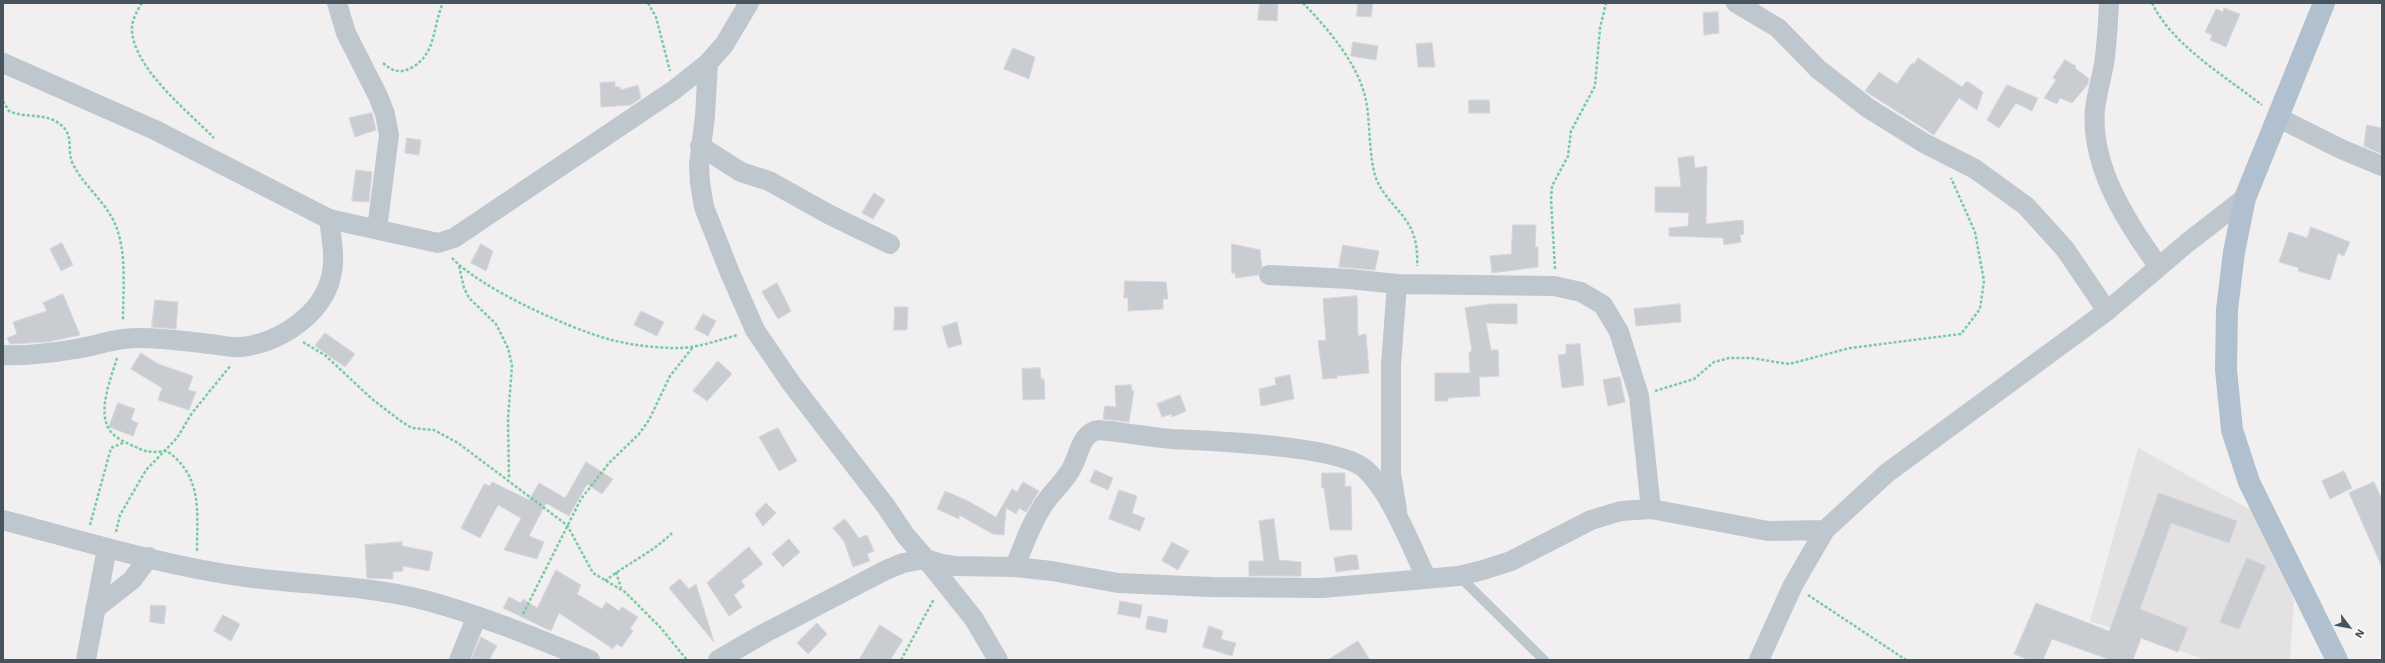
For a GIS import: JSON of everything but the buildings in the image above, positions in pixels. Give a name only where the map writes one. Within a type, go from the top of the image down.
[{"type":"main road","points":[[2324,3],[2246,198],[2234,252],[2227,310],[2226,370],[2232,430],[2249,482],[2337,660]]},
{"type":"street","points":[[337,3],[346,33],[378,96],[385,114],[389,135],[377,229]]},
{"type":"street","points":[[3,62],[156,130],[329,219],[438,243],[454,238],[674,90],[708,63],[724,45],[749,3]]},
{"type":"street","points":[[1736,3],[1778,28],[1818,69],[1862,104],[1940,152],[1975,169],[2026,206],[2050,230],[2065,249],[2107,311]]},
{"type":"street","points":[[2108,3],[2104,63],[2095,110],[2098,142],[2105,175],[2126,219],[2159,267]]},
{"type":"street","points":[[708,63],[705,116],[700,146],[699,176],[704,207],[755,330],[791,383],[943,581],[974,619],[998,660]]},
{"type":"street","points":[[2279,118],[2341,149],[2382,166]]},
{"type":"street","points":[[700,146],[741,172],[769,181],[890,244]]},
{"type":"street","points":[[1760,660],[1793,585],[1825,530],[1887,473],[2107,311],[2159,267],[2246,198]]},
{"type":"street","points":[[3,355],[23,356],[75,349],[123,339],[165,340],[240,347],[278,335],[299,323],[314,309],[326,293],[332,275],[329,219]]},
{"type":"street","points":[[1269,275],[1349,279],[1397,284],[1554,286],[1581,292],[1603,305],[1619,332],[1639,396],[1650,477],[1651,509]]},
{"type":"street","points":[[1397,284],[1391,365],[1391,474],[1402,527]]},
{"type":"street","points":[[1015,567],[1032,523],[1042,507],[1071,470],[1080,445],[1094,431],[1256,445],[1348,459],[1358,463],[1371,476],[1392,507],[1426,577]]},
{"type":"street","points":[[718,660],[763,634],[886,570],[903,563],[926,559],[955,566],[1015,567],[1118,583],[1218,587],[1322,588],[1426,577],[1459,576],[1511,561],[1591,520],[1621,511],[1651,509],[1762,530],[1825,530]]},
{"type":"street","points":[[3,520],[112,549],[246,577],[370,588],[424,600],[477,616],[590,660]]},
{"type":"street","points":[[86,660],[95,609],[112,549]]},
{"type":"street","points":[[95,609],[132,580],[149,557]]},
{"type":"street","points":[[459,660],[477,616]]},
{"type":"lane","points":[[1459,576],[1544,660]]},
{"type":"path","points":[[142,3],[132,24],[133,39],[140,56],[153,76],[219,144]]},
{"type":"path","points":[[380,61],[396,72],[404,72],[426,57],[432,46],[443,3]]},
{"type":"path","points":[[648,3],[656,17],[674,90]]},
{"type":"path","points":[[1303,3],[1344,53],[1356,72],[1365,96],[1375,176],[1384,194],[1409,225],[1418,251],[1417,284]]},
{"type":"path","points":[[1554,286],[1555,247],[1551,200],[1552,186],[1568,156],[1571,131],[1595,86],[1600,28],[1606,3]]},
{"type":"path","points":[[2152,3],[2157,13],[2190,50],[2279,118]]},
{"type":"path","points":[[3,101],[9,111],[14,114],[45,117],[55,121],[65,129],[69,134],[72,162],[111,215],[117,228],[120,245],[123,339],[110,382],[105,420],[112,433],[125,442],[149,453],[167,451],[186,469],[196,492],[197,567]]},
{"type":"path","points":[[1639,396],[1694,379],[1714,362],[1729,358],[1751,358],[1789,364],[1850,348],[1961,334],[1980,309],[1984,281],[1975,232],[1940,152]]},
{"type":"path","points":[[438,243],[459,266],[479,281],[503,294],[593,334],[633,344],[679,348],[693,346],[755,330]]},
{"type":"path","points":[[459,266],[464,288],[469,298],[496,324],[508,348],[512,365],[508,419],[509,479]]},
{"type":"path","points":[[278,335],[300,341],[326,356],[372,399],[407,426],[412,428],[429,428],[442,433],[509,479],[567,525],[592,573],[605,582],[621,589],[660,627],[686,660]]},
{"type":"path","points":[[515,630],[581,499],[597,478],[646,424],[670,376],[693,346]]},
{"type":"path","points":[[112,549],[120,515],[146,470],[167,451],[207,393],[233,364]]},
{"type":"path","points":[[85,542],[111,448],[125,442]]},
{"type":"path","points":[[605,582],[616,572],[656,548],[672,533]]},
{"type":"path","points":[[616,572],[621,589]]},
{"type":"path","points":[[901,660],[943,581]]},
{"type":"path","points":[[1793,585],[1906,660]]},
{"type":"shaded area","points":[[2138,448],[2262,516],[2294,601],[2290,660],[2207,660],[2090,621]]}]
